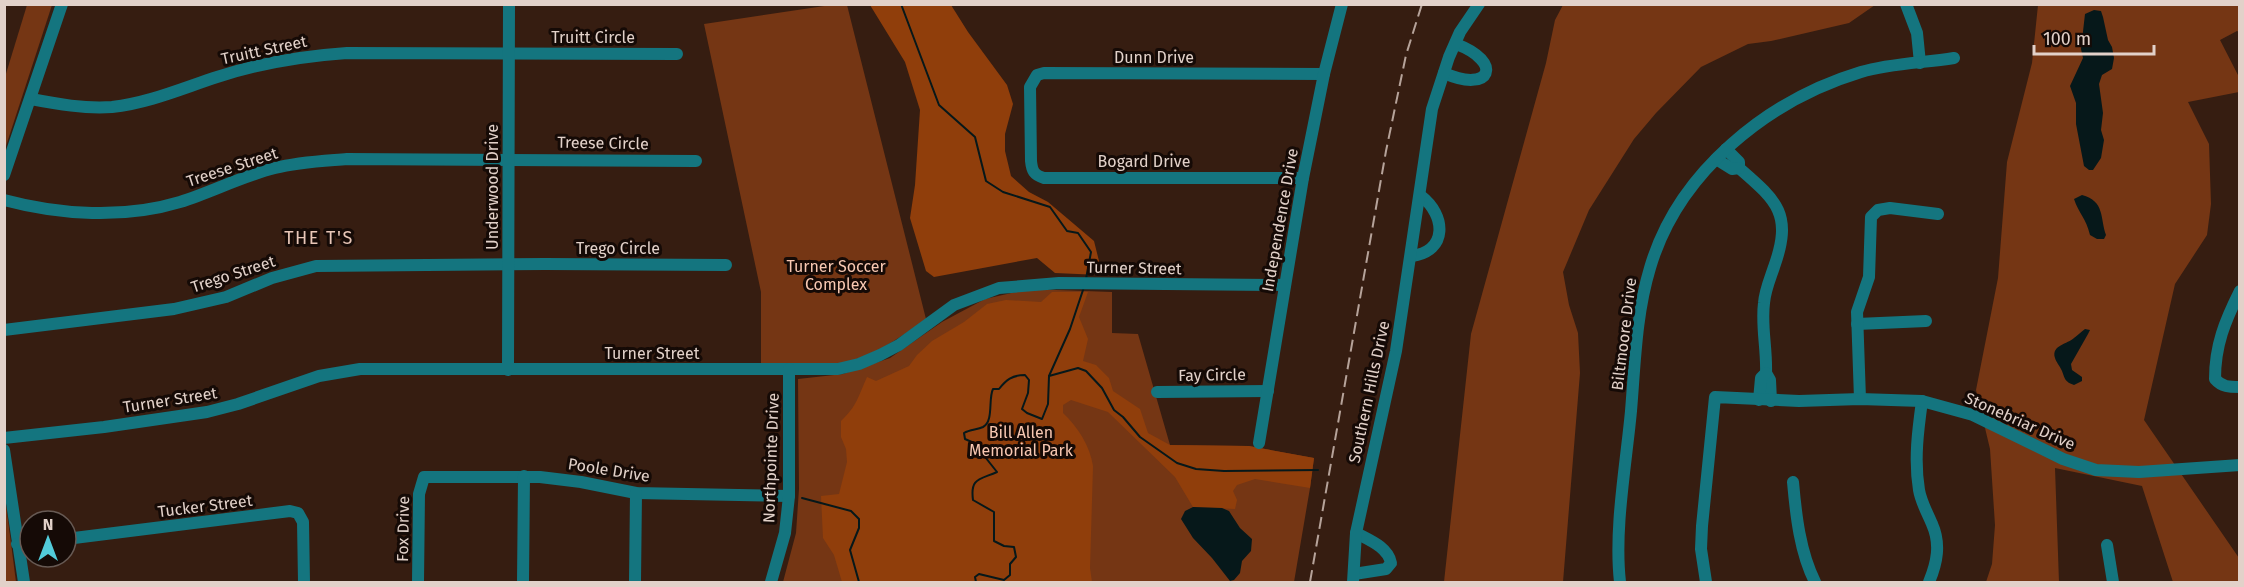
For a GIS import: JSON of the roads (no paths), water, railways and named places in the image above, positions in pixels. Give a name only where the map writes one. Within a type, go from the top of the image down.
[{"type":"street","points":[[4,176],[62,4]]},
{"type":"street","name":"Underwood Drive","points":[[508,370],[509,4]]},
{"type":"street","name":"Independence Drive","points":[[1259,442],[1303,178],[1324,74],[1342,4]]},
{"type":"street","name":"Southern Hills Drive","points":[[1356,533],[1383,549],[1389,556],[1391,563],[1386,569],[1353,578],[1356,533],[1396,351],[1421,196],[1432,109],[1460,32],[1479,4]]},
{"type":"street","points":[[1906,4],[1917,33],[1920,63]]},
{"type":"street","points":[[1444,73],[1455,78],[1469,80],[1480,79],[1486,74],[1484,61],[1456,44]]},
{"type":"street","name":"Truitt Street","points":[[31,99],[84,107],[112,107],[153,99],[260,64],[301,56],[347,53],[509,53]]},
{"type":"street","name":"Truitt Circle","points":[[509,53],[676,54]]},
{"type":"street","name":"Biltmoore Drive","points":[[1620,582],[1618,562],[1620,526],[1640,315],[1650,267],[1670,221],[1690,190],[1726,149],[1754,125],[1821,86],[1872,69],[1954,58]]},
{"type":"street","name":"Dunn Drive","points":[[1031,126],[1030,87],[1037,75],[1044,73],[1324,74]]},
{"type":"street","name":"Bogard Drive","points":[[1031,126],[1032,171],[1044,178],[1303,178]]},
{"type":"street","points":[[1726,149],[1738,162],[1739,168],[1766,191],[1777,205],[1781,220],[1782,239],[1763,304],[1766,373],[1770,380],[1765,400]]},
{"type":"street","name":"Treese Street","points":[[4,200],[46,210],[90,213],[134,212],[179,202],[272,169],[311,162],[347,159],[508,159]]},
{"type":"street","name":"Treese Circle","points":[[508,159],[696,160]]},
{"type":"street","points":[[1716,159],[1732,169],[1739,168]]},
{"type":"street","points":[[1412,256],[1424,255],[1435,242],[1439,232],[1439,220],[1435,210],[1421,196]]},
{"type":"street","points":[[1860,399],[1857,324],[1859,302],[1869,277],[1870,224],[1874,213],[1890,208],[1938,214]]},
{"type":"street","name":"Trego Circle","points":[[509,264],[726,265]]},
{"type":"street","name":"Trego Street","points":[[4,330],[174,309],[225,297],[272,278],[316,266],[509,264]]},
{"type":"street","name":"Turner Street","points":[[4,438],[207,412],[340,371],[360,369],[838,369],[859,364],[899,345],[938,315],[969,298],[1013,285],[1059,283],[1286,285]]},
{"type":"street","points":[[2240,291],[2223,325],[2215,364],[2215,379],[2219,384],[2227,387],[2240,387]]},
{"type":"street","points":[[1857,324],[1926,321]]},
{"type":"street","name":"Northpointe Drive","points":[[771,582],[785,533],[789,496],[789,369]]},
{"type":"street","name":"Fay Circle","points":[[1157,392],[1268,391]]},
{"type":"street","name":"Stonebriar Drive","points":[[1706,582],[1701,549],[1702,526],[1715,397],[1765,400],[1922,401],[1973,415],[2063,459],[2096,470],[2139,472],[2240,465]]},
{"type":"street","points":[[1922,401],[1917,436],[1917,480],[1921,501],[1934,531],[1938,553],[1929,582]]},
{"type":"street","points":[[4,450],[24,582]]},
{"type":"street","points":[[523,582],[524,476]]},
{"type":"street","name":"Poole Drive","points":[[424,477],[524,476],[581,482],[636,493],[789,496]]},
{"type":"street","name":"Fox Drive","points":[[418,582],[419,494],[424,477]]},
{"type":"street","points":[[1793,482],[1796,517],[1809,570],[1815,582]]},
{"type":"street","points":[[635,582],[636,493]]},
{"type":"street","name":"Tucker Street","points":[[78,537],[290,511],[298,513],[303,522],[304,582]]},
{"type":"street","points":[[2107,545],[2113,582]]},
{"type":"waterway","points":[[901,4],[939,105],[975,137],[986,181],[1003,192],[1050,207],[1067,231],[1078,233],[1091,252],[1086,279]]},
{"type":"waterway","points":[[976,582],[975,577],[979,574],[1004,580],[1010,575],[1010,564],[1016,557],[1014,547],[1004,546],[994,541],[994,512],[973,500],[973,487],[977,481],[997,472],[974,443],[965,439],[964,433],[981,428],[986,424],[990,415],[993,389],[999,389],[1016,376],[1025,375],[1029,380],[1028,393],[1022,409],[1042,419],[1048,404],[1049,376],[1070,329],[1084,287]]},
{"type":"waterway","points":[[1049,376],[1078,368],[1086,371],[1102,388],[1114,410],[1140,437],[1177,463],[1196,469],[1224,471],[1318,470]]},
{"type":"waterway","points":[[802,498],[851,511],[859,519],[859,528],[850,550],[859,582]]},
{"type":"railway","points":[[1310,582],[1386,151],[1406,55],[1422,4]]},
{"type":"district","name":"THE T'S","points":[[319,238]]},
{"type":"park label","name":"Turner Soccer Complex","points":[[836,275]]},
{"type":"park label","name":"Bill Allen Memorial Park","points":[[1021,441]]}]
